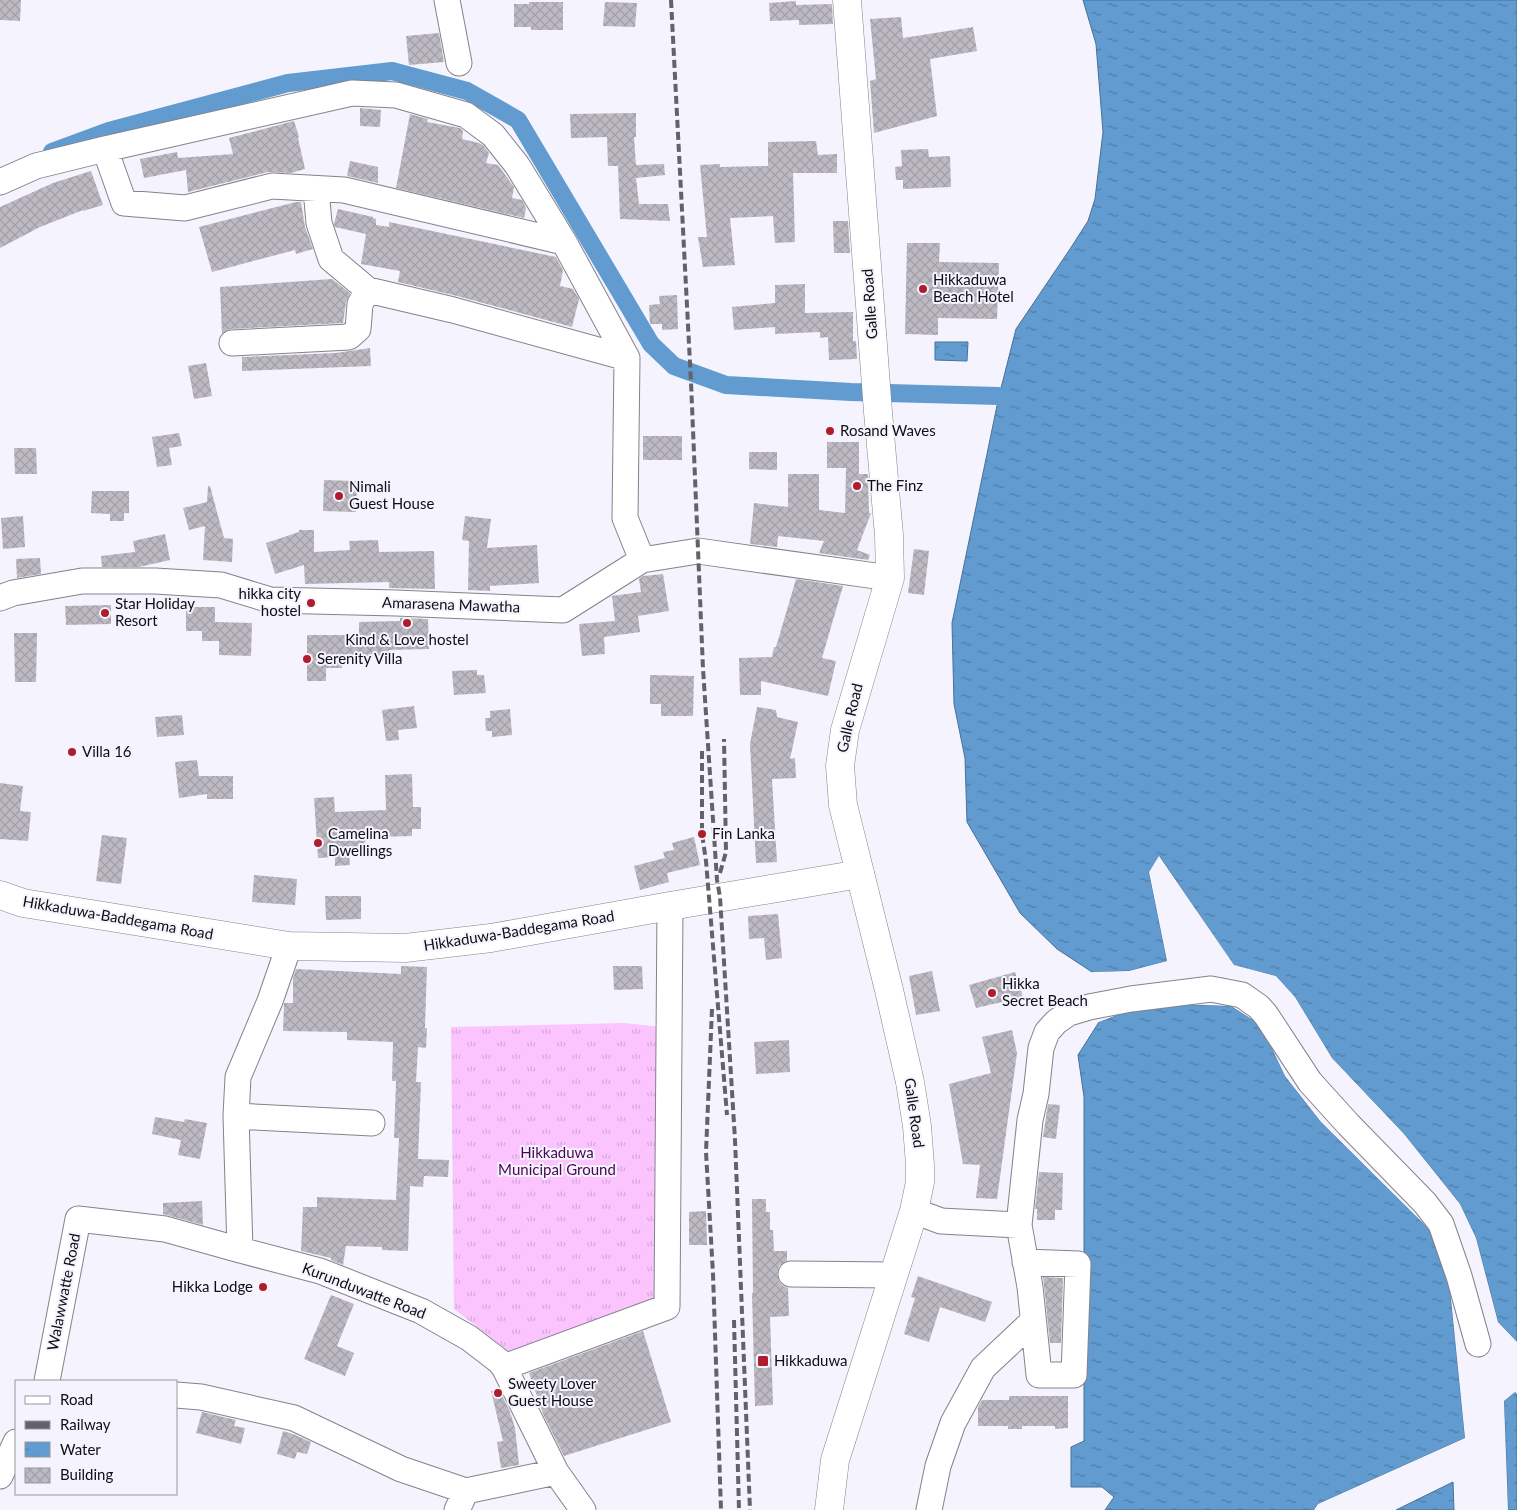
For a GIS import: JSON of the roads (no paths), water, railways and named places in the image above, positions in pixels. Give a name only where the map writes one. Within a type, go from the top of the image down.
[{"type":"main road","name":"Galle Road","points":[[829,1510],[835,1460],[914,1211],[920,1182],[917,1126],[910,1082],[894,1009],[843,805],[840,766],[844,730],[890,578],[889,536],[847,0]]},
{"type":"main road","name":"Hikkaduwa-Baddegama Road","points":[[0,895],[23,903],[290,946],[405,948],[491,938],[860,874]]},
{"type":"street","points":[[447,0],[459,63]]},
{"type":"street","points":[[0,182],[36,166],[352,93],[396,95],[466,116],[493,135],[518,165],[564,242],[627,358],[625,518],[642,560]]},
{"type":"street","points":[[106,149],[124,203],[185,208],[272,186],[344,190],[564,242]]},
{"type":"street","points":[[316,188],[319,223],[331,259],[368,290],[453,310],[627,358]]},
{"type":"street","points":[[232,343],[349,337],[358,329],[360,304],[368,290]]},
{"type":"street","name":"Amarasena Mawatha","points":[[0,598],[12,592],[82,581],[155,581],[221,585],[270,600],[563,610],[642,560],[698,551],[890,578]]},
{"type":"street","points":[[504,1367],[667,1307],[670,906]]},
{"type":"street","points":[[240,1250],[236,1116],[238,1077],[270,1001],[290,946]]},
{"type":"street","points":[[1026,1262],[1078,1264],[1074,1376],[1039,1376],[1026,1262],[1019,1226],[1030,1120],[1036,1094],[1041,1048],[1047,1032],[1056,1022],[1069,1013],[1089,1007],[1131,998],[1180,992],[1211,989],[1229,991],[1242,995],[1259,1007],[1310,1082],[1425,1203],[1441,1224],[1478,1344]]},
{"type":"street","points":[[236,1116],[372,1122]]},
{"type":"street","points":[[914,1211],[941,1221],[1019,1226]]},
{"type":"street","name":"Walawwatte Road","points":[[47,1380],[78,1219],[165,1229],[240,1250]]},
{"type":"street","name":"Kurunduwatte Road","points":[[240,1250],[320,1271],[420,1310],[469,1338],[504,1367],[556,1472],[583,1510]]},
{"type":"street","points":[[791,1274],[894,1275]]},
{"type":"street","points":[[929,1510],[938,1466],[954,1423],[983,1368],[1033,1322]]},
{"type":"street","points":[[178,1395],[201,1397],[294,1418],[462,1500],[556,1472]]},
{"type":"street","points":[[0,1476],[15,1444]]},
{"type":"water","points":[[1083,0],[1517,0],[1517,1342],[1498,1322],[1476,1238],[1460,1204],[1404,1134],[1332,1058],[1295,997],[1276,976],[1234,966],[1160,857],[1149,872],[1167,961],[1129,971],[1092,972],[1057,949],[1020,913],[967,822],[965,758],[954,704],[952,623],[999,396],[1016,329],[1088,221],[1095,199],[1103,132],[1096,44]]},
{"type":"water","points":[[935,342],[968,342],[967,361],[935,360]]},
{"type":"water","points":[[1174,1004],[1231,1006],[1261,1025],[1285,1076],[1321,1122],[1429,1229],[1450,1289],[1465,1438],[1318,1504],[1314,1510],[1105,1510],[1114,1497],[1102,1487],[1071,1487],[1071,1447],[1084,1441],[1084,1097],[1078,1055],[1099,1022],[1130,1010]]},
{"type":"water","points":[[1515,1392],[1517,1394],[1517,1510],[1508,1510],[1504,1401]]},
{"type":"water","points":[[1453,1482],[1454,1510],[1396,1510]]},
{"type":"waterway","points":[[52,152],[109,131],[288,83],[392,71],[467,91],[518,120],[651,344],[674,366],[726,385],[851,392],[999,396]]},
{"type":"railway","points":[[671,0],[691,382],[703,669],[717,880],[720,897],[735,1140],[750,1510]]},
{"type":"railway","points":[[720,873],[726,852],[724,739]]},
{"type":"railway","points":[[702,751],[702,834],[706,861],[727,1115]]},
{"type":"railway","points":[[712,1009],[706,1152],[713,1274],[721,1510]]},
{"type":"railway","points":[[734,1320],[739,1510]]},
{"type":"place","name":"Hikkaduwa Beach Hotel","points":[[923,289]]},
{"type":"place","name":"Rosand Waves","points":[[830,431]]},
{"type":"place","name":"The Finz","points":[[857,486]]},
{"type":"place","name":"Nimali Guest House","points":[[339,496]]},
{"type":"place","name":"hikka city hostel","points":[[311,603]]},
{"type":"place","name":"Star Holiday Resort","points":[[105,613]]},
{"type":"place","name":"Kind & Love hostel","points":[[407,623]]},
{"type":"place","name":"Serenity Villa","points":[[307,659]]},
{"type":"place","name":"Villa 16","points":[[72,752]]},
{"type":"place","name":"Fin Lanka","points":[[702,834]]},
{"type":"place","name":"Camelina Dwellings","points":[[318,843]]},
{"type":"place","name":"Hikka Secret Beach","points":[[992,993]]},
{"type":"place","name":"Hikka Lodge","points":[[263,1287]]},
{"type":"place","name":"Hikkaduwa","points":[[763,1361]]},
{"type":"place","name":"Sweety Lover Guest House","points":[[498,1393]]},
{"type":"park label","name":"Hikkaduwa Municipal Ground","points":[[557,1162]]}]
